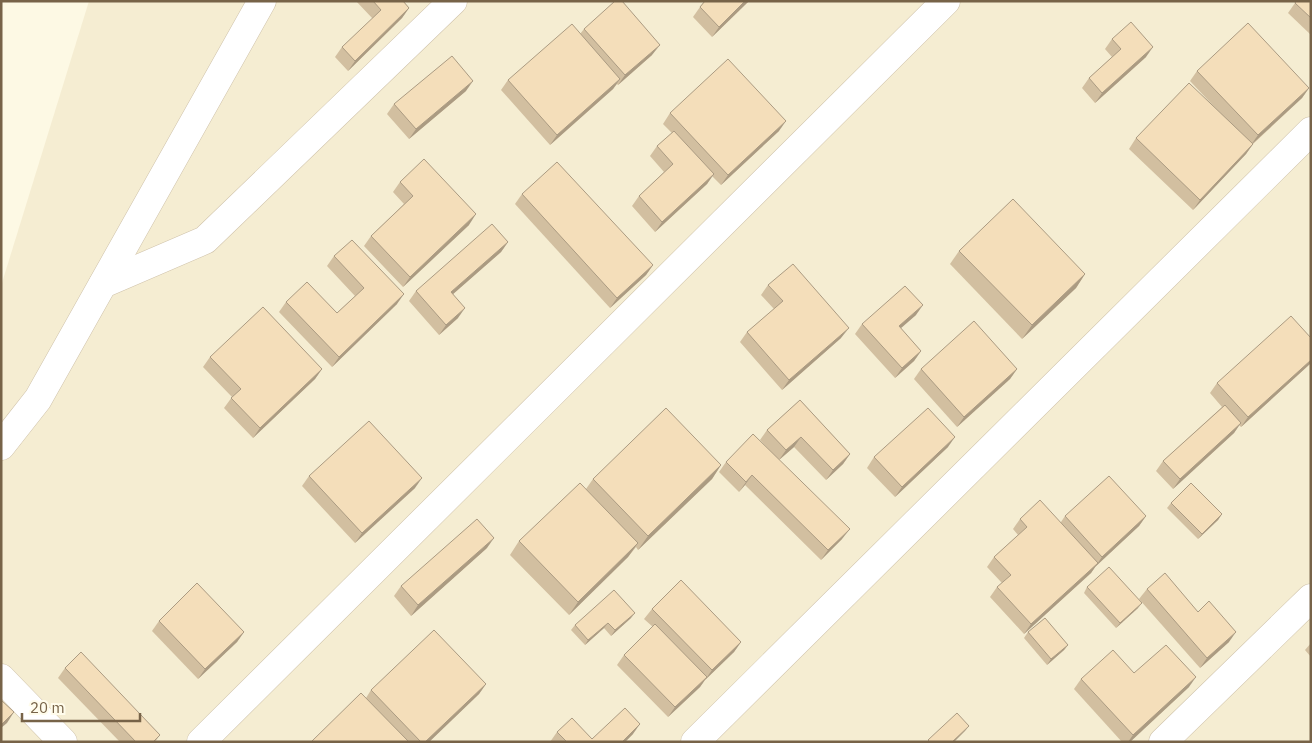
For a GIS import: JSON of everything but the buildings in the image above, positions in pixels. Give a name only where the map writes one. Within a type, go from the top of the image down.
[{"type":"street","points":[[1,446],[38,398],[262,1]]},
{"type":"street","points":[[103,284],[205,240],[453,1]]},
{"type":"street","points":[[201,742],[946,1]]},
{"type":"street","points":[[695,742],[1311,131]]},
{"type":"street","points":[[1163,742],[1311,598]]},
{"type":"street","points":[[1,678],[63,742]]},
{"type":"shaded area","points":[[89,1],[1311,1],[1311,742],[1,742],[1,286]]}]
